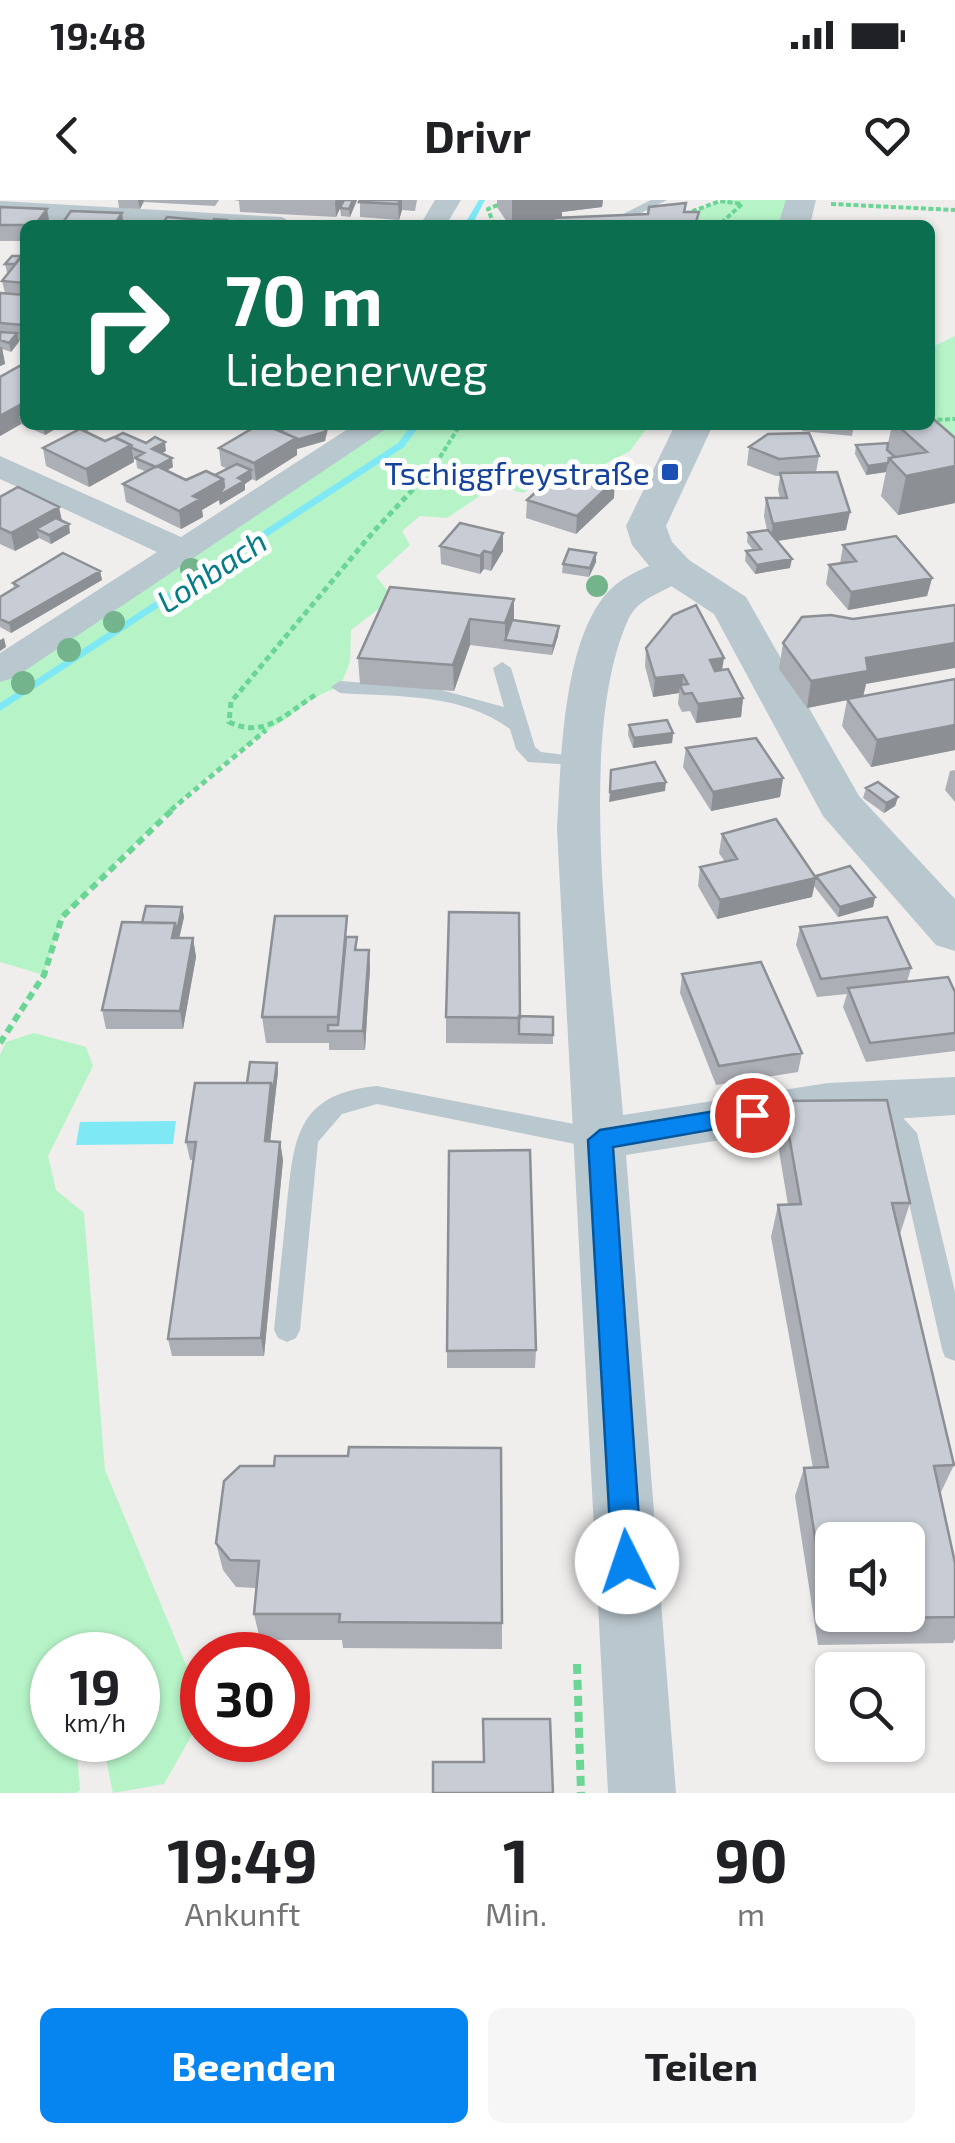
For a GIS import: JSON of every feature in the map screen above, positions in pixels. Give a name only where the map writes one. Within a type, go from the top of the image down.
[{"type":"street","points":[[0,209],[136,220]]},
{"type":"street","points":[[0,670],[368,430]]},
{"type":"street","points":[[692,430],[646,526],[653,545],[674,568],[731,606],[840,805],[955,932]]},
{"type":"street","points":[[0,466],[183,552]]},
{"type":"street","points":[[642,1793],[579,829],[582,762],[605,622],[624,595],[674,568]]},
{"type":"street","points":[[600,1140],[872,1098],[955,1096]]},
{"type":"lane","points":[[618,220],[661,200]]},
{"type":"lane","points":[[502,668],[526,749],[535,758],[582,762]]},
{"type":"lane","points":[[340,687],[482,704],[506,713],[519,726]]},
{"type":"lane","points":[[287,1330],[306,1142],[316,1121],[332,1106],[353,1096],[377,1095],[600,1140]]},
{"type":"lane","points":[[872,1098],[905,1134],[955,1349]]},
{"type":"path","points":[[681,215],[720,201],[742,204],[725,220]]},
{"type":"path","points":[[492,220],[488,209],[510,202]]},
{"type":"path","points":[[812,202],[955,210]]},
{"type":"path","points":[[269,728],[251,731],[229,722],[232,702],[337,582],[376,529],[429,476],[457,430]]},
{"type":"path","points":[[0,1044],[44,975],[62,917],[72,906],[187,795],[308,699],[340,687]]},
{"type":"green space","points":[[727,200],[798,200],[795,220],[682,220],[681,215]]},
{"type":"green space","points":[[955,336],[955,458],[934,430],[935,346]]},
{"type":"green space","points":[[368,430],[645,430],[630,451],[593,470],[562,471],[523,493],[496,485],[447,518],[420,516],[402,531],[410,545],[376,576],[393,598],[351,630],[350,662],[340,687],[315,697],[252,741],[147,833],[62,917],[44,975],[0,962],[0,670]]},
{"type":"green space","points":[[34,1033],[86,1047],[93,1066],[48,1156],[56,1190],[84,1213],[105,1470],[180,1650],[180,1756],[164,1784],[113,1793],[106,1762],[160,1762],[160,1632],[30,1632],[30,1762],[78,1762],[80,1790],[0,1793],[0,1055],[6,1042]]},
{"type":"water","points":[[176,1121],[173,1144],[76,1145],[80,1122]]},
{"type":"building","points":[[344,200],[353,200],[349,209],[340,208]]},
{"type":"building","points":[[360,200],[400,200],[398,204]]},
{"type":"building","points":[[686,203],[684,212],[699,212],[697,220],[553,220],[648,214],[649,207]]},
{"type":"building","points":[[0,207],[47,209],[39,220],[0,225]]},
{"type":"building","points":[[71,211],[122,213],[117,220],[65,220]]},
{"type":"building","points":[[12,256],[20,256],[15,264],[5,264]]},
{"type":"building","points":[[20,258],[20,283],[2,281]]},
{"type":"building","points":[[0,293],[20,295],[20,325],[0,323]]},
{"type":"building","points":[[0,332],[17,333],[9,343],[0,340]]},
{"type":"building","points":[[20,366],[20,405],[0,416],[0,377]]},
{"type":"building","points":[[935,420],[955,438],[955,466],[906,476],[889,458],[927,452],[903,430],[935,430]]},
{"type":"building","points":[[78,430],[105,441],[114,437],[131,445],[86,469],[43,448]]},
{"type":"building","points":[[250,430],[277,430],[296,438],[254,463],[219,448]]},
{"type":"building","points":[[282,430],[325,430],[296,440]]},
{"type":"building","points":[[123,433],[146,443],[155,437],[165,442],[152,449],[172,458],[156,467],[135,458],[144,453],[115,437]]},
{"type":"building","points":[[809,433],[819,456],[779,459],[749,447],[768,434]]},
{"type":"building","points":[[888,443],[887,450],[895,457],[889,458],[888,463],[868,466],[856,445]]},
{"type":"building","points":[[237,464],[251,470],[238,478],[244,481],[218,496],[224,487],[223,479],[215,475]]},
{"type":"building","points":[[157,466],[186,480],[206,471],[223,479],[193,496],[200,499],[179,511],[123,484]]},
{"type":"building","points":[[586,471],[615,480],[577,516],[527,500],[547,482],[567,488]]},
{"type":"building","points":[[837,472],[850,512],[773,524],[766,498],[787,498],[780,473]]},
{"type":"building","points":[[18,487],[59,507],[11,533],[0,528],[0,497]]},
{"type":"building","points":[[56,518],[69,524],[49,535],[36,529]]},
{"type":"building","points":[[460,523],[503,533],[492,553],[484,551],[480,556],[440,546]]},
{"type":"building","points":[[768,530],[792,559],[757,565],[746,551],[761,549],[748,533]]},
{"type":"building","points":[[896,536],[932,578],[851,592],[829,565],[856,561],[843,545]]},
{"type":"building","points":[[569,549],[596,553],[590,568],[563,564]]},
{"type":"building","points":[[63,553],[100,571],[9,623],[0,619],[0,597],[18,586],[13,583]]},
{"type":"building","points":[[390,587],[514,599],[505,623],[470,619],[453,665],[358,658]]},
{"type":"building","points":[[696,605],[724,658],[710,660],[715,671],[728,669],[743,698],[698,704],[692,693],[684,694],[680,685],[688,684],[683,675],[655,678],[646,648],[673,615]]},
{"type":"building","points":[[955,605],[955,643],[866,658],[868,671],[811,681],[783,643],[802,617],[831,615],[853,619]]},
{"type":"building","points":[[512,620],[559,626],[553,646],[505,640]]},
{"type":"building","points":[[955,679],[955,725],[877,740],[847,699]]},
{"type":"building","points":[[667,720],[673,733],[634,738],[629,725]]},
{"type":"building","points":[[756,738],[783,778],[713,792],[686,748]]},
{"type":"building","points":[[655,762],[666,782],[610,792],[611,770]]},
{"type":"building","points":[[878,782],[898,797],[886,803],[866,788]]},
{"type":"building","points":[[776,819],[816,878],[720,900],[700,867],[737,859],[722,834]]},
{"type":"building","points":[[850,866],[875,897],[840,907],[816,876]]},
{"type":"building","points":[[146,906],[182,907],[177,932],[175,923],[142,923]]},
{"type":"building","points":[[449,912],[519,913],[520,1018],[446,1017]]},
{"type":"building","points":[[275,916],[347,916],[338,1017],[262,1017]]},
{"type":"building","points":[[887,917],[911,968],[821,979],[800,927]]},
{"type":"building","points":[[122,922],[175,923],[172,938],[193,938],[180,1011],[102,1010]]},
{"type":"building","points":[[346,937],[357,937],[355,950],[369,950],[363,1031],[328,1031],[328,1025],[338,1025]]},
{"type":"building","points":[[761,962],[802,1053],[719,1066],[682,974]]},
{"type":"building","points":[[948,977],[955,992],[955,1033],[870,1043],[848,988]]},
{"type":"building","points":[[519,1016],[553,1017],[553,1035],[519,1034]]},
{"type":"building","points":[[250,1062],[277,1063],[273,1092],[271,1083],[247,1083]]},
{"type":"building","points":[[195,1083],[271,1083],[265,1141],[280,1142],[261,1338],[168,1339],[196,1142],[186,1142]]},
{"type":"building","points":[[887,1100],[910,1203],[892,1203],[954,1465],[934,1466],[955,1563],[955,1617],[925,1617],[925,1522],[815,1522],[815,1537],[804,1468],[828,1467],[778,1205],[801,1204],[783,1101]]},
{"type":"building","points":[[530,1150],[536,1350],[447,1351],[449,1151]]},
{"type":"building","points":[[349,1447],[501,1448],[502,1623],[339,1622],[340,1614],[254,1614],[259,1561],[230,1560],[216,1543],[224,1481],[240,1466],[274,1466],[275,1456],[348,1456]]},
{"type":"building","points":[[483,1719],[550,1719],[553,1793],[433,1793],[433,1762],[484,1762]]},
{"type":"waterway","name":"Lohbach","points":[[471,220],[482,200]]},
{"type":"waterway","name":"Lohbach","points":[[0,708],[401,445],[412,430]]},
{"type":"place","name":"Tschiggfreystraße","points":[[670,472]]},
{"type":"route","points":[[627,1562],[600,1140],[752,1115]]}]
